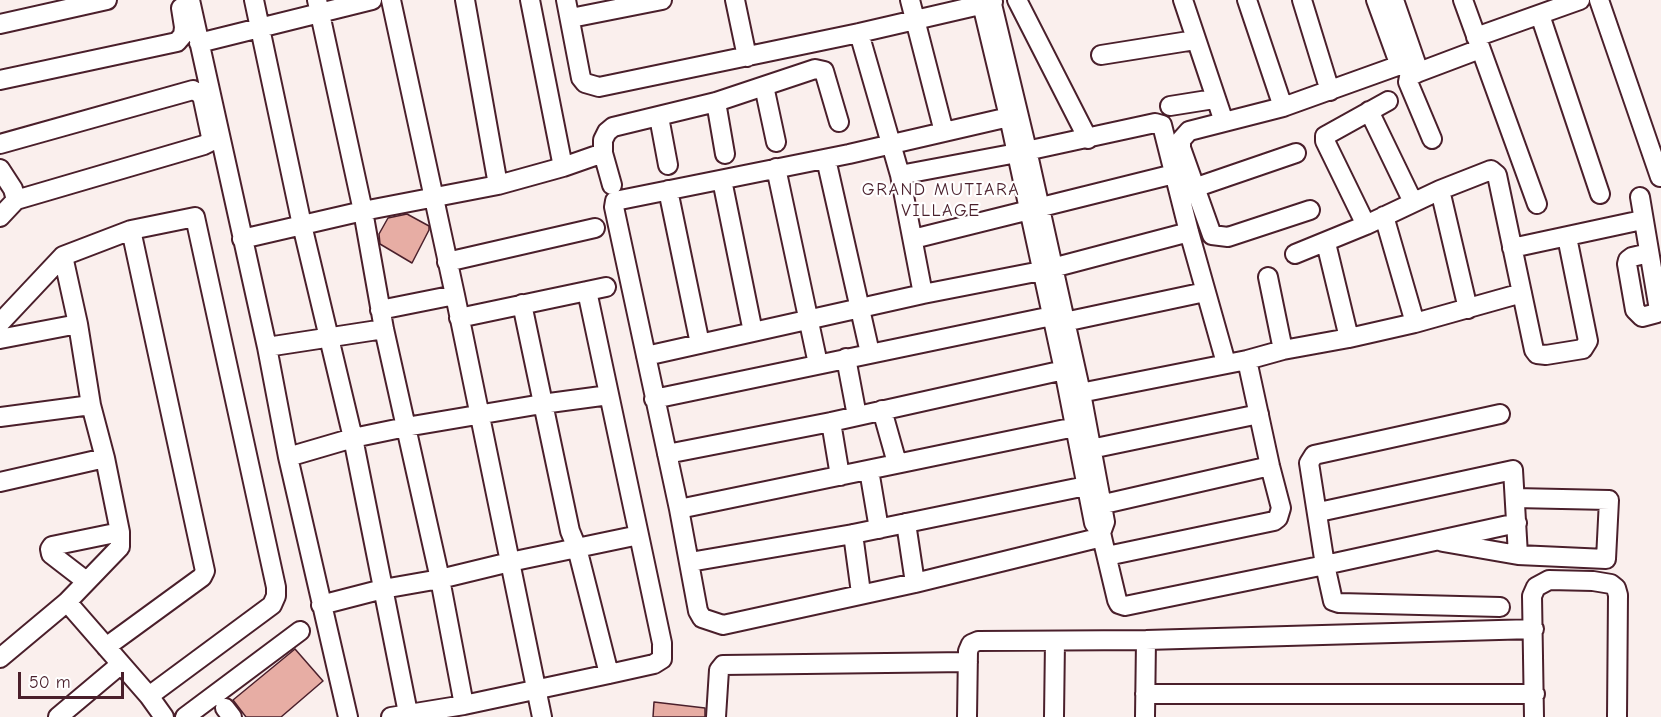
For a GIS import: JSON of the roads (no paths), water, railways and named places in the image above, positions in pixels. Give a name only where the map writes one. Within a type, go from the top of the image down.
[{"type":"street","points":[[0,24],[107,0]]},
{"type":"street","points":[[0,80],[177,42],[183,35],[184,27],[180,0]]},
{"type":"street","points":[[190,0],[267,347],[288,457],[348,717]]},
{"type":"street","points":[[254,0],[302,225],[352,438],[383,589],[400,715],[464,705],[609,674],[654,664],[662,658],[662,643],[587,291]]},
{"type":"street","points":[[199,43],[260,29],[319,7],[372,0]]},
{"type":"street","points":[[391,0],[455,295],[542,717]]},
{"type":"street","points":[[465,0],[498,185]]},
{"type":"street","points":[[530,0],[564,168]]},
{"type":"street","points":[[662,0],[568,9],[581,78],[585,83],[599,87],[747,57],[915,21],[989,1]]},
{"type":"street","points":[[735,0],[747,57]]},
{"type":"street","points":[[910,0],[944,132]]},
{"type":"street","points":[[1017,0],[1088,139]]},
{"type":"street","points":[[1182,0],[1214,99],[1224,122]]},
{"type":"street","points":[[1247,0],[1283,107]]},
{"type":"street","points":[[1302,0],[1330,91]]},
{"type":"street","points":[[1376,0],[1411,66]]},
{"type":"street","points":[[1394,0],[1411,66],[1408,82],[1432,139]]},
{"type":"street","points":[[1463,0],[1537,204]]},
{"type":"street","points":[[1310,210],[1228,237],[1212,235],[1194,188],[1181,148],[1181,140],[1189,131],[1283,107],[1478,43],[1580,0]]},
{"type":"street","points":[[1599,0],[1659,177]]},
{"type":"street","points":[[989,1],[1009,117],[1022,152]]},
{"type":"street","points":[[989,1],[1075,394],[1096,506],[1094,523],[1102,535],[1119,604],[1125,606],[1517,523]]},
{"type":"street","points":[[319,7],[363,211],[384,329],[440,579],[464,705]]},
{"type":"street","points":[[1540,15],[1600,194]]},
{"type":"street","points":[[859,33],[900,174],[923,294]]},
{"type":"street","points":[[1101,55],[1195,40]]},
{"type":"street","points":[[612,185],[603,153],[603,140],[613,127],[716,102],[820,69],[824,71],[839,122]]},
{"type":"street","points":[[764,86],[776,142]]},
{"type":"street","points":[[0,144],[192,90],[202,95],[211,137],[210,142],[16,200],[0,217]]},
{"type":"street","points":[[1170,106],[1214,99]]},
{"type":"street","points":[[1366,225],[1325,139],[1327,134],[1388,101]]},
{"type":"street","points":[[716,102],[725,154]]},
{"type":"street","points":[[1369,111],[1413,202]]},
{"type":"street","points":[[659,117],[668,165]]},
{"type":"street","points":[[1009,117],[826,159],[616,199],[614,204],[690,562],[698,611],[702,618],[723,625],[915,583],[1102,535]]},
{"type":"street","points":[[900,174],[1088,139],[1158,123],[1164,128],[1189,232],[1226,363]]},
{"type":"street","points":[[242,239],[363,211],[498,185],[564,168],[603,153]]},
{"type":"street","points":[[1194,188],[1296,153]]},
{"type":"street","points":[[826,159],[870,353]]},
{"type":"street","points":[[776,168],[818,364]]},
{"type":"street","points":[[0,169],[13,189],[16,200]]},
{"type":"street","points":[[1295,254],[1326,243],[1440,190],[1491,170],[1495,172],[1534,350],[1537,354],[1546,355],[1583,349],[1588,342],[1567,237]]},
{"type":"street","points":[[913,239],[1034,211],[1174,174]]},
{"type":"street","points":[[722,180],[753,332]]},
{"type":"street","points":[[668,190],[700,344]]},
{"type":"street","points":[[1440,190],[1468,309]]},
{"type":"street","points":[[1640,196],[1649,253]]},
{"type":"street","points":[[1384,216],[1414,323]]},
{"type":"street","points":[[0,323],[63,256],[131,230],[195,217],[276,586],[276,596],[272,605],[149,696]]},
{"type":"street","points":[[1512,248],[1642,220]]},
{"type":"street","points":[[447,261],[595,228]]},
{"type":"street","points":[[106,647],[202,577],[205,571],[131,230]]},
{"type":"street","points":[[646,356],[923,294],[1047,270],[1189,232]]},
{"type":"street","points":[[1326,243],[1349,338]]},
{"type":"street","points":[[0,658],[68,602],[120,547],[120,532],[105,458],[91,405],[78,324],[63,256]]},
{"type":"street","points":[[1268,277],[1283,350]]},
{"type":"street","points":[[459,318],[606,287]]},
{"type":"street","points":[[654,399],[870,353],[1205,292]]},
{"type":"street","points":[[1075,394],[1349,338],[1468,309],[1522,293]]},
{"type":"street","points":[[380,310],[455,295]]},
{"type":"street","points":[[522,304],[570,531],[577,548],[609,674]]},
{"type":"street","points":[[1057,320],[1064,370],[1075,394],[1075,427],[1086,450],[1086,486],[1096,506]]},
{"type":"street","points":[[0,339],[78,324]]},
{"type":"street","points":[[267,347],[384,329]]},
{"type":"street","points":[[846,358],[858,416]]},
{"type":"street","points":[[1107,556],[1274,521],[1278,518],[1281,508],[1247,360]]},
{"type":"street","points":[[667,454],[831,422],[1064,370]]},
{"type":"street","points":[[288,457],[352,438],[406,427],[609,395]]},
{"type":"street","points":[[0,417],[91,405]]},
{"type":"street","points":[[882,410],[897,464]]},
{"type":"street","points":[[1086,450],[1259,414]]},
{"type":"street","points":[[1500,414],[1314,455],[1309,462],[1333,601],[1500,607]]},
{"type":"street","points":[[831,422],[840,476]]},
{"type":"street","points":[[679,509],[1075,427]]},
{"type":"street","points":[[0,482],[105,458]]},
{"type":"street","points":[[1096,506],[1270,466]]},
{"type":"street","points":[[1318,512],[1513,470],[1518,555]]},
{"type":"street","points":[[868,471],[879,529]]},
{"type":"street","points":[[690,562],[853,534],[1086,486]]},
{"type":"street","points":[[1433,541],[1518,555],[1606,559],[1609,500],[1515,498]]},
{"type":"street","points":[[906,523],[915,583]]},
{"type":"street","points":[[86,581],[51,554],[52,546],[120,532]]},
{"type":"street","points":[[853,534],[861,593]]},
{"type":"street","points":[[321,605],[383,589],[440,579],[639,535]]},
{"type":"street","points":[[1534,717],[1532,596],[1536,587],[1549,580],[1593,581],[1611,584],[1618,595],[1617,717]]},
{"type":"street","points":[[68,602],[149,696],[164,717]]},
{"type":"street","points":[[967,717],[968,662],[971,645],[978,641],[1146,640],[1534,629]]},
{"type":"street","points":[[185,717],[300,631]]},
{"type":"street","points":[[1145,717],[1146,640]]},
{"type":"street","points":[[1054,717],[1055,641]]},
{"type":"street","points":[[716,717],[719,670],[723,665],[968,662]]},
{"type":"street","points":[[58,717],[121,664]]},
{"type":"street","points":[[1145,694],[1535,694]]},
{"type":"district","name":"GRAND MUTIARA VILLAGE","points":[[941,200]]}]
